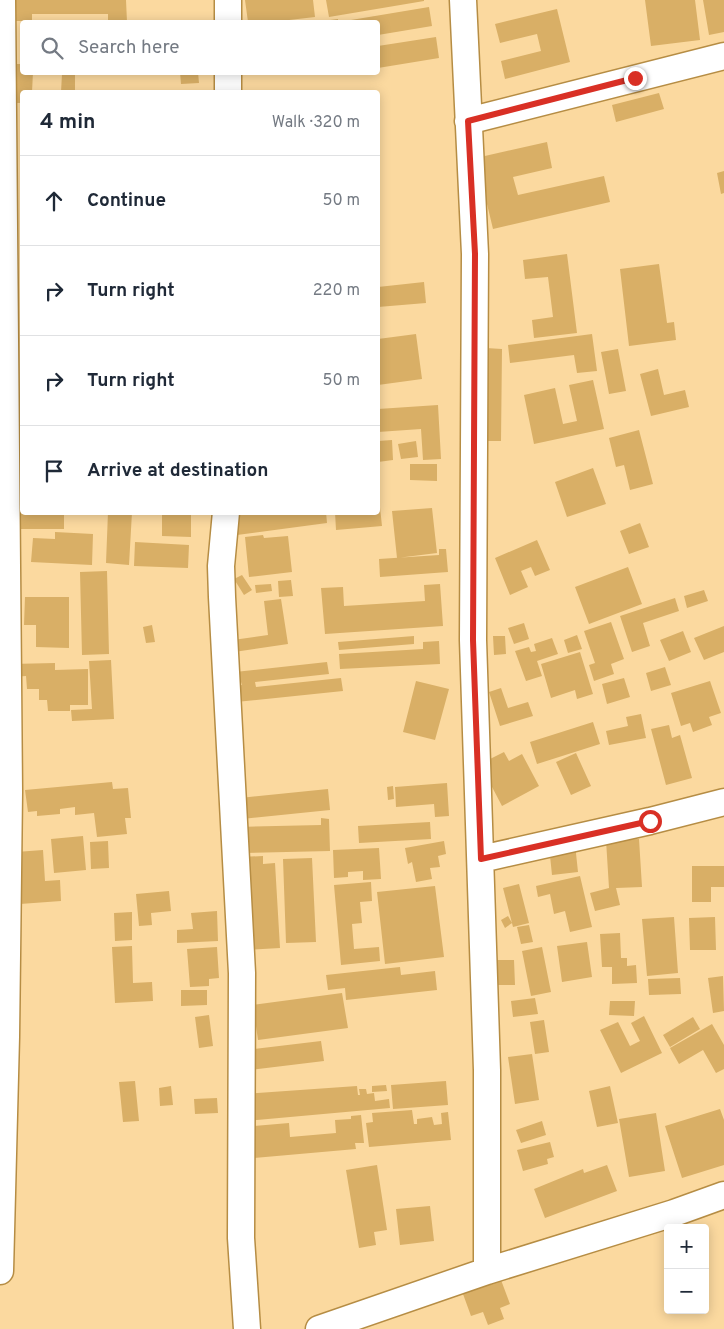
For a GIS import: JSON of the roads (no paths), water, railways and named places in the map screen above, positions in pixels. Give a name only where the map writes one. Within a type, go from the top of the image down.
[{"type":"street","points":[[0,1271],[6,1037],[9,802],[2,0]]},
{"type":"street","points":[[228,0],[228,20]]},
{"type":"street","points":[[463,0],[475,254],[473,640],[487,1070],[486,1271]]},
{"type":"street","points":[[468,121],[724,56]]},
{"type":"street","points":[[228,75],[228,90]]},
{"type":"street","points":[[226,515],[221,589],[242,973],[241,1238],[247,1329]]},
{"type":"street","points":[[481,859],[650,821],[724,802]]},
{"type":"street","points":[[319,1329],[486,1271],[674,1213],[724,1195]]}]
